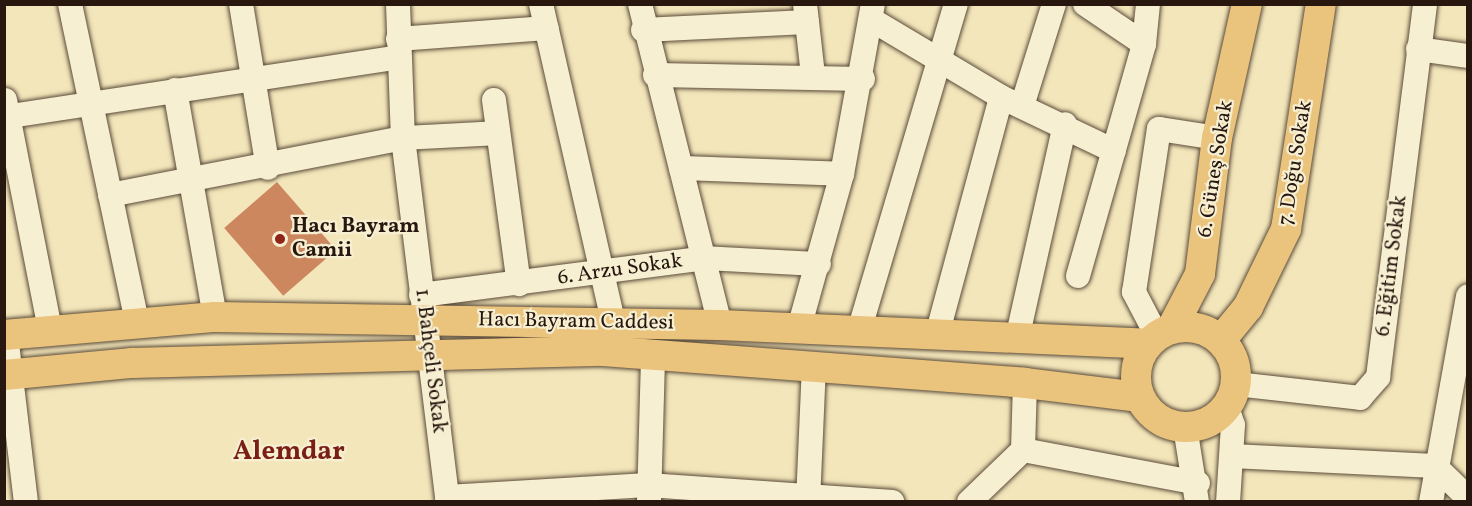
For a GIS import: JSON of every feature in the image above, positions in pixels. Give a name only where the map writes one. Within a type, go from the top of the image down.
[{"type":"main road","name":"6. Güneş Sokak","points":[[1159,336],[1200,274],[1217,138],[1247,4]]},
{"type":"main road","name":"7. Doğu Sokak","points":[[1221,340],[1248,307],[1287,229],[1321,4]]},
{"type":"main road","name":"Hacı Bayram Caddesi","points":[[5,335],[137,322],[424,308],[613,322],[799,328],[1017,339],[1159,336]]},
{"type":"main road","points":[[1206,330],[1221,340],[1236,368],[1232,395],[1209,423],[1185,427],[1161,422],[1139,397],[1137,363],[1159,336],[1206,330]]},
{"type":"main road","name":"Hacı Bayram Caddesi","points":[[10,375],[132,363],[432,356],[653,355],[1025,383],[1139,397]]},
{"type":"street","points":[[70,4],[137,322]]},
{"type":"street","points":[[241,4],[268,168]]},
{"type":"street","name":"1. Bahçeli Sokak","points":[[398,4],[403,138],[432,356],[447,499]]},
{"type":"street","points":[[541,4],[606,273],[613,322]]},
{"type":"street","points":[[640,4],[643,30],[681,168],[720,325]]},
{"type":"street","points":[[859,331],[936,57],[956,4]]},
{"type":"street","points":[[937,335],[1011,101],[1054,4]]},
{"type":"street","points":[[1085,4],[1144,45]]},
{"type":"street","points":[[1078,276],[1144,45],[1148,4]]},
{"type":"street","name":"6. Eğitim Sokak","points":[[1232,395],[1360,398],[1378,377],[1425,4]]},
{"type":"street","points":[[643,30],[718,15],[806,13],[813,75]]},
{"type":"street","points":[[799,328],[819,264],[842,174],[863,79],[872,13],[936,57],[1011,101],[1065,124],[1114,151]]},
{"type":"street","points":[[50,330],[6,111],[91,104],[252,78],[398,48],[547,28]]},
{"type":"street","points":[[1419,49],[1467,56]]},
{"type":"street","points":[[656,75],[813,75],[863,79]]},
{"type":"street","points":[[175,90],[215,317]]},
{"type":"street","points":[[494,100],[519,284]]},
{"type":"street","points":[[1017,339],[1065,124]]},
{"type":"street","points":[[1159,336],[1134,292],[1159,129],[1217,138]]},
{"type":"street","points":[[110,195],[268,168],[403,138],[498,133]]},
{"type":"street","points":[[681,168],[842,174]]},
{"type":"street","name":"6. Arzu Sokak","points":[[424,308],[519,284],[704,258],[819,264]]},
{"type":"street","points":[[1431,501],[1435,466],[1467,296]]},
{"type":"street","points":[[5,335],[26,501]]},
{"type":"street","points":[[648,493],[653,355]]},
{"type":"street","points":[[808,498],[814,366]]},
{"type":"street","points":[[969,501],[1023,450],[1025,383]]},
{"type":"street","points":[[1228,501],[1232,456],[1232,395]]},
{"type":"street","points":[[1023,450],[1197,492],[1185,427]]},
{"type":"street","points":[[1232,456],[1435,466],[1467,498]]},
{"type":"street","points":[[447,499],[648,493],[892,501]]},
{"type":"building","name":"Hacı Bayram Camii","points":[[277,182],[336,250],[283,296],[224,228]]},
{"type":"place","name":"Hacı Bayram Camii","points":[[280,239]]},
{"type":"district","name":"Alemdar","points":[[289,453]]}]
